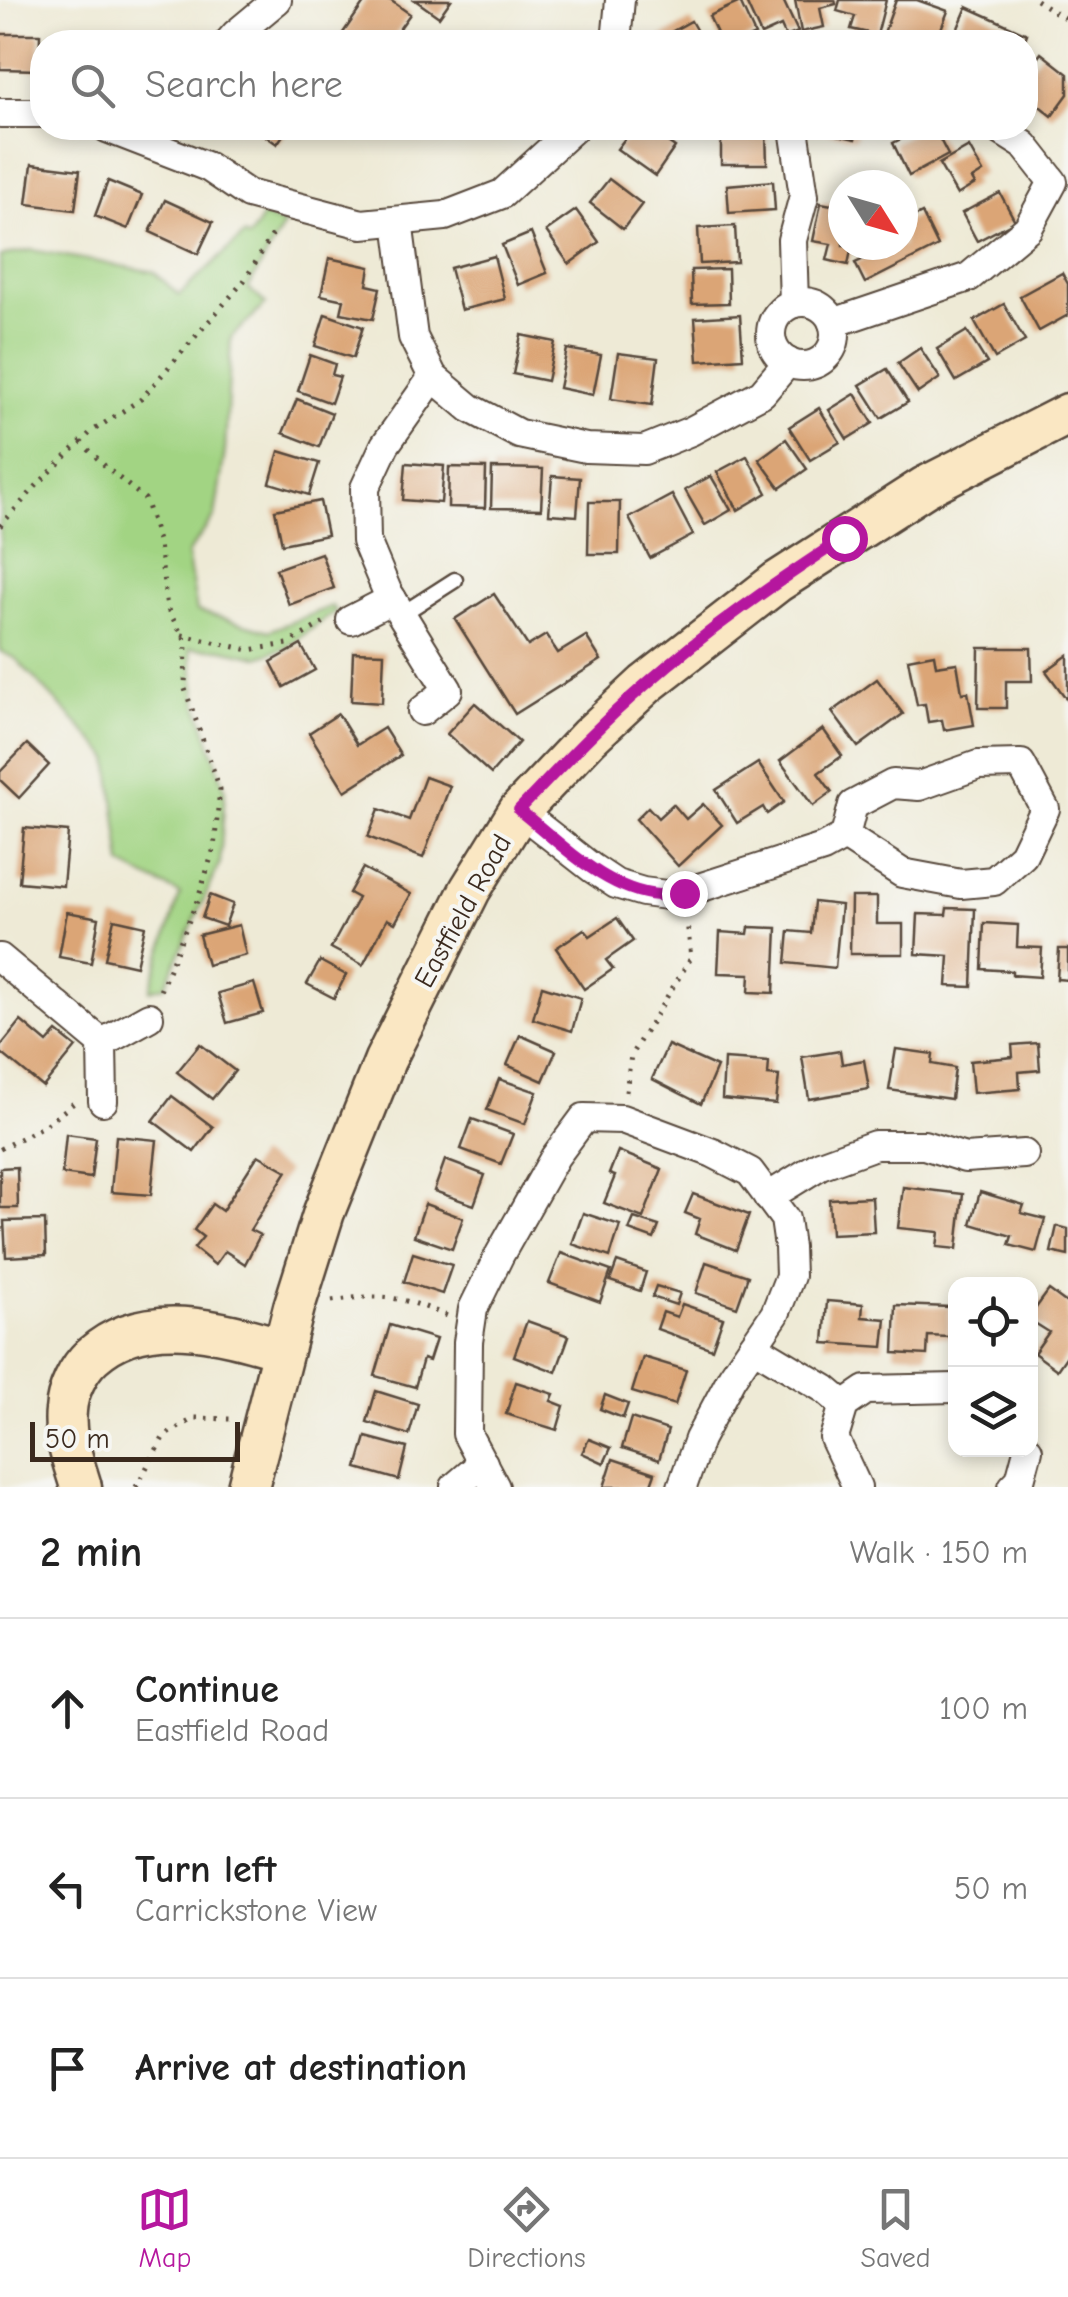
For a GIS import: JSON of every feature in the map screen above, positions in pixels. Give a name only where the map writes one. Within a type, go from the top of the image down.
[{"type":"street","points":[[243,30],[277,0]]},
{"type":"street","points":[[617,30],[620,0]]},
{"type":"street","points":[[0,114],[30,113]]},
{"type":"street","points":[[169,140],[248,194],[362,224],[445,216],[502,194],[561,140]]},
{"type":"street","points":[[794,303],[792,240],[804,196],[796,140]]},
{"type":"street","points":[[833,323],[969,277],[1028,228],[1053,182],[1016,140]]},
{"type":"street","points":[[398,220],[413,337],[433,377],[470,408],[519,434],[586,448],[644,450],[691,431],[762,393],[788,362]]},
{"type":"street","points":[[794,303],[820,307],[833,323],[833,346],[822,359],[802,366],[788,362],[775,350],[771,339],[774,320],[782,309],[794,303]]},
{"type":"street","points":[[422,711],[448,690],[397,606],[366,540],[365,488],[386,445],[433,377]]},
{"type":"street","name":"Eastfield Road","points":[[248,1487],[294,1308],[324,1212],[385,1060],[470,890],[519,810],[588,736],[646,684],[777,582],[925,487],[1068,414]]},
{"type":"street","points":[[352,620],[397,606]]},
{"type":"street","points":[[519,810],[616,884],[674,896],[824,848],[845,836],[852,804],[893,784],[919,786],[978,765],[1021,764],[1045,810],[1023,855],[994,881],[961,884],[902,873],[845,836]]},
{"type":"street","points":[[0,958],[102,1042],[103,1090]]},
{"type":"street","points":[[102,1042],[150,1017]]},
{"type":"street","points":[[455,1487],[489,1475],[467,1434],[468,1342],[474,1309],[554,1157],[584,1118],[622,1119],[713,1153],[750,1172],[784,1220],[790,1276],[775,1314],[732,1377],[700,1439],[682,1487]]},
{"type":"street","points":[[768,1197],[820,1165],[875,1145],[924,1146],[965,1158],[1024,1154]]},
{"type":"street","points":[[80,1487],[66,1410],[86,1361],[107,1343],[130,1332],[175,1328],[197,1329],[283,1349]]},
{"type":"street","points":[[753,1346],[825,1388],[844,1405]]},
{"type":"street","points":[[856,1487],[834,1438],[844,1405],[866,1390],[948,1388]]},
{"type":"street","points":[[1013,1487],[1020,1480],[1026,1457]]},
{"type":"lane","points":[[397,606],[455,580]]},
{"type":"path","points":[[1036,0],[1068,20]]},
{"type":"path","points":[[0,526],[92,432],[141,399],[244,282],[290,205]]},
{"type":"path","points":[[81,442],[145,499],[159,544],[167,608],[186,642],[186,689],[220,789],[214,848],[150,1017]]},
{"type":"path","points":[[182,635],[248,650],[288,644],[334,616],[352,620]]},
{"type":"path","points":[[622,1119],[630,1054],[691,958],[684,893]]},
{"type":"path","points":[[0,1149],[103,1090]]},
{"type":"path","points":[[294,1308],[370,1295],[413,1302],[471,1326]]},
{"type":"path","points":[[136,1487],[164,1436],[195,1418],[263,1424]]},
{"type":"green space","points":[[263,216],[284,225],[248,288],[266,304],[231,337],[225,451],[215,516],[187,554],[197,611],[269,631],[332,606],[336,611],[285,648],[258,657],[221,649],[190,648],[197,703],[225,789],[220,863],[165,986],[150,990],[180,894],[122,865],[109,757],[16,659],[0,651],[0,256],[32,250],[154,272],[179,295],[244,235],[249,238]]},
{"type":"building","points":[[366,0],[390,0],[410,14],[399,30],[345,30]]},
{"type":"building","points":[[415,0],[451,0],[439,17]]},
{"type":"building","points":[[745,0],[783,0],[797,30],[783,30],[781,26],[759,30]]},
{"type":"building","points":[[795,0],[835,0],[836,4],[820,8],[824,27],[801,30]]},
{"type":"building","points":[[840,0],[886,0],[878,30],[851,29],[855,16],[837,11]]},
{"type":"building","points":[[896,0],[917,0],[948,11],[941,30],[885,30]]},
{"type":"building","points":[[740,2],[753,30],[715,30],[709,16]]},
{"type":"building","points":[[967,7],[1018,30],[957,30]]},
{"type":"building","points":[[691,21],[696,30],[675,30]]},
{"type":"building","points":[[0,34],[30,34],[30,70],[0,69]]},
{"type":"building","points":[[1041,53],[1068,74],[1068,94],[1052,116],[1038,105]]},
{"type":"building","points":[[624,140],[665,140],[675,147],[655,176],[617,149]]},
{"type":"building","points":[[721,140],[766,140],[767,164],[721,164]]},
{"type":"building","points":[[940,140],[948,155],[918,171],[906,170],[893,143]]},
{"type":"building","points":[[969,147],[983,172],[972,179],[975,184],[957,195],[939,164]]},
{"type":"building","points":[[32,164],[80,170],[75,210],[27,204]]},
{"type":"building","points":[[609,179],[642,204],[623,229],[590,203]]},
{"type":"building","points":[[108,181],[142,195],[128,229],[95,216]]},
{"type":"building","points":[[773,181],[775,210],[729,213],[727,185]]},
{"type":"building","points":[[1000,193],[1015,221],[977,241],[962,213]]},
{"type":"building","points":[[165,200],[213,222],[198,254],[150,232]]},
{"type":"building","points":[[821,203],[828,204],[828,244],[813,241]]},
{"type":"building","points":[[576,210],[599,242],[569,264],[546,231]]},
{"type":"building","points":[[922,213],[938,246],[918,256],[918,215]]},
{"type":"building","points":[[735,226],[737,262],[700,264],[698,228]]},
{"type":"building","points":[[531,233],[547,273],[518,285],[502,245]]},
{"type":"building","points":[[494,256],[505,299],[461,310],[450,268]]},
{"type":"building","points":[[329,258],[370,267],[367,285],[380,288],[373,319],[341,313],[344,300],[321,295]]},
{"type":"building","points":[[862,260],[910,260],[865,283],[855,263]]},
{"type":"building","points":[[728,269],[729,303],[692,304],[691,270]]},
{"type":"building","points":[[1062,273],[1068,284],[1068,315],[1039,331],[1020,296]]},
{"type":"building","points":[[1004,304],[1025,341],[995,358],[974,321]]},
{"type":"building","points":[[325,314],[363,327],[353,358],[315,346]]},
{"type":"building","points":[[740,315],[743,358],[698,361],[695,318]]},
{"type":"building","points":[[967,331],[987,363],[956,381],[937,349]]},
{"type":"building","points":[[521,335],[555,342],[547,381],[513,374]]},
{"type":"building","points":[[920,348],[940,378],[918,393],[898,363]]},
{"type":"building","points":[[567,349],[601,355],[593,395],[559,388]]},
{"type":"building","points":[[618,353],[658,358],[652,405],[611,399]]},
{"type":"building","points":[[310,355],[335,364],[332,375],[340,377],[331,403],[298,391]]},
{"type":"building","points":[[887,369],[908,402],[881,418],[860,385]]},
{"type":"building","points":[[855,394],[873,423],[847,439],[829,410]]},
{"type":"building","points":[[297,399],[332,413],[319,447],[283,433]]},
{"type":"building","points":[[819,408],[840,442],[810,460],[789,427]]},
{"type":"building","points":[[786,439],[807,469],[780,488],[759,459]]},
{"type":"building","points":[[279,451],[319,463],[309,495],[270,483]]},
{"type":"building","points":[[747,456],[767,493],[738,510],[717,472]]},
{"type":"building","points":[[406,463],[444,466],[441,503],[403,500]]},
{"type":"building","points":[[449,467],[486,468],[485,508],[448,507]]},
{"type":"building","points":[[492,468],[543,469],[541,509],[491,508]]},
{"type":"building","points":[[552,476],[580,478],[577,516],[549,514]]},
{"type":"building","points":[[711,476],[731,510],[705,525],[685,490]]},
{"type":"building","points":[[672,495],[693,535],[650,558],[629,518]]},
{"type":"building","points":[[320,501],[327,535],[282,544],[275,510]]},
{"type":"building","points":[[589,502],[620,502],[619,554],[588,554]]},
{"type":"building","points":[[321,553],[334,588],[289,605],[276,569]]},
{"type":"building","points":[[494,594],[528,646],[546,635],[558,653],[586,636],[601,660],[515,714],[455,619]]},
{"type":"building","points":[[301,645],[315,670],[284,687],[271,662]]},
{"type":"building","points":[[979,648],[1031,648],[1032,681],[1006,681],[1006,708],[978,708]]},
{"type":"building","points":[[353,652],[384,653],[382,703],[351,701]]},
{"type":"building","points":[[934,654],[936,666],[957,663],[962,693],[968,692],[974,725],[944,730],[942,720],[928,722],[925,704],[917,705],[908,659]]},
{"type":"building","points":[[1068,655],[1068,701],[1046,671]]},
{"type":"building","points":[[877,679],[903,714],[858,747],[832,712]]},
{"type":"building","points":[[475,703],[519,742],[491,774],[447,734]]},
{"type":"building","points":[[338,714],[357,745],[384,728],[401,755],[345,791],[309,733]]},
{"type":"building","points":[[823,729],[842,756],[818,773],[832,792],[813,806],[780,761]]},
{"type":"building","points":[[27,744],[49,765],[19,798],[0,780],[0,772]]},
{"type":"building","points":[[758,763],[784,802],[767,814],[763,807],[737,823],[716,790]]},
{"type":"building","points":[[425,777],[450,786],[423,858],[368,837],[379,809],[409,820]]},
{"type":"building","points":[[673,804],[686,819],[703,804],[722,825],[678,866],[636,819],[648,807],[658,818]]},
{"type":"building","points":[[24,828],[68,832],[63,886],[19,882]]},
{"type":"building","points":[[363,868],[411,894],[395,923],[387,919],[363,965],[331,948],[358,898],[349,893]]},
{"type":"building","points":[[210,895],[233,904],[225,926],[202,918]]},
{"type":"building","points":[[851,897],[877,897],[877,924],[903,924],[903,954],[850,954]]},
{"type":"building","points":[[814,902],[841,905],[835,968],[786,963],[789,931],[811,933]]},
{"type":"building","points":[[947,908],[975,909],[972,987],[947,986],[949,956],[916,954],[918,914],[946,915]]},
{"type":"building","points":[[67,912],[99,918],[91,963],[59,957]]},
{"type":"building","points":[[617,918],[633,941],[606,960],[613,969],[584,989],[556,948],[584,929],[590,936]]},
{"type":"building","points":[[114,919],[145,926],[136,966],[105,959]]},
{"type":"building","points":[[984,923],[1018,925],[1017,947],[1042,948],[1040,977],[982,969]]},
{"type":"building","points":[[239,925],[246,955],[207,965],[199,935]]},
{"type":"building","points":[[749,927],[777,928],[774,993],[749,992],[750,974],[718,973],[720,932],[748,934]]},
{"type":"building","points":[[1059,949],[1068,949],[1068,980],[1057,979]]},
{"type":"building","points":[[320,961],[346,975],[334,998],[307,984]]},
{"type":"building","points":[[254,983],[263,1013],[227,1023],[218,993]]},
{"type":"building","points":[[542,986],[581,998],[572,1031],[533,1019]]},
{"type":"building","points":[[21,1021],[47,1043],[57,1032],[76,1047],[43,1087],[0,1052]]},
{"type":"building","points":[[520,1035],[556,1051],[543,1081],[507,1065]]},
{"type":"building","points":[[1038,1043],[1040,1070],[1019,1072],[1020,1089],[973,1093],[970,1061],[1013,1057],[1012,1045]]},
{"type":"building","points":[[200,1044],[235,1071],[212,1099],[177,1072]]},
{"type":"building","points":[[668,1045],[717,1067],[701,1104],[652,1079]]},
{"type":"building","points":[[896,1049],[933,1054],[932,1064],[955,1068],[951,1099],[889,1090]]},
{"type":"building","points":[[840,1051],[842,1064],[864,1060],[869,1089],[809,1099],[802,1057]]},
{"type":"building","points":[[724,1059],[769,1062],[768,1075],[779,1076],[776,1104],[722,1099]]},
{"type":"building","points":[[499,1079],[537,1092],[525,1124],[487,1110]]},
{"type":"building","points":[[172,1096],[213,1127],[194,1152],[153,1121]]},
{"type":"building","points":[[472,1119],[513,1134],[501,1164],[461,1149]]},
{"type":"building","points":[[66,1134],[96,1138],[91,1178],[62,1174]]},
{"type":"building","points":[[116,1136],[157,1140],[151,1195],[111,1192]]},
{"type":"building","points":[[618,1151],[662,1169],[643,1218],[604,1203],[615,1176],[609,1174]]},
{"type":"building","points":[[258,1155],[287,1171],[250,1230],[260,1235],[245,1264],[225,1251],[215,1265],[194,1248],[203,1237],[194,1230],[212,1204],[222,1211]]},
{"type":"building","points":[[445,1160],[485,1175],[474,1205],[434,1191]]},
{"type":"building","points":[[17,1167],[18,1208],[0,1208],[0,1168]]},
{"type":"building","points":[[903,1187],[963,1194],[957,1249],[937,1247],[939,1232],[898,1228]]},
{"type":"building","points":[[980,1192],[1024,1205],[1021,1213],[1045,1219],[1036,1252],[1009,1245],[1012,1236],[971,1224]]},
{"type":"building","points":[[693,1194],[749,1215],[736,1250],[695,1234],[700,1219],[685,1213]]},
{"type":"building","points":[[872,1197],[874,1232],[831,1234],[829,1199]]},
{"type":"building","points":[[425,1204],[463,1218],[452,1249],[414,1236]]},
{"type":"building","points":[[583,1213],[620,1225],[610,1257],[572,1244]]},
{"type":"building","points":[[634,1218],[659,1226],[654,1239],[629,1230]]},
{"type":"building","points":[[45,1220],[46,1255],[6,1257],[4,1221]]},
{"type":"building","points":[[1057,1226],[1068,1229],[1068,1256],[1051,1252]]},
{"type":"building","points":[[413,1253],[452,1265],[442,1294],[404,1282]]},
{"type":"building","points":[[561,1253],[611,1271],[600,1302],[549,1283]]},
{"type":"building","points":[[617,1262],[646,1272],[640,1291],[610,1281]]},
{"type":"building","points":[[706,1262],[748,1276],[737,1307],[696,1293]]},
{"type":"building","points":[[656,1286],[680,1293],[676,1305],[652,1297]]},
{"type":"building","points":[[1049,1290],[1068,1304],[1068,1354],[1057,1370],[1038,1356],[1038,1347],[1049,1332],[1038,1325],[1038,1305]]},
{"type":"building","points":[[827,1301],[863,1304],[862,1317],[886,1319],[883,1347],[824,1343]]},
{"type":"building","points":[[682,1304],[723,1318],[712,1349],[657,1329],[663,1312],[677,1317]]},
{"type":"building","points":[[896,1305],[948,1307],[948,1337],[928,1336],[927,1355],[894,1353]]},
{"type":"building","points":[[527,1321],[569,1336],[556,1372],[514,1356]]},
{"type":"building","points":[[390,1325],[436,1339],[429,1361],[423,1359],[415,1387],[375,1376]]},
{"type":"building","points":[[643,1357],[686,1370],[675,1405],[632,1392]]},
{"type":"building","points":[[516,1382],[554,1394],[551,1401],[564,1406],[557,1430],[506,1414]]},
{"type":"building","points":[[376,1391],[418,1404],[409,1435],[367,1422]]},
{"type":"building","points":[[605,1395],[628,1404],[623,1418],[600,1409]]},
{"type":"building","points":[[631,1418],[668,1430],[659,1460],[622,1448]]},
{"type":"building","points":[[366,1437],[407,1448],[399,1480],[357,1468]]},
{"type":"building","points":[[589,1439],[611,1448],[604,1463],[582,1453]]},
{"type":"building","points":[[613,1459],[655,1473],[650,1487],[604,1487]]},
{"type":"route","points":[[684,893],[674,896],[643,892],[616,884],[519,810],[588,736],[646,684],[777,582],[844,538]]}]
